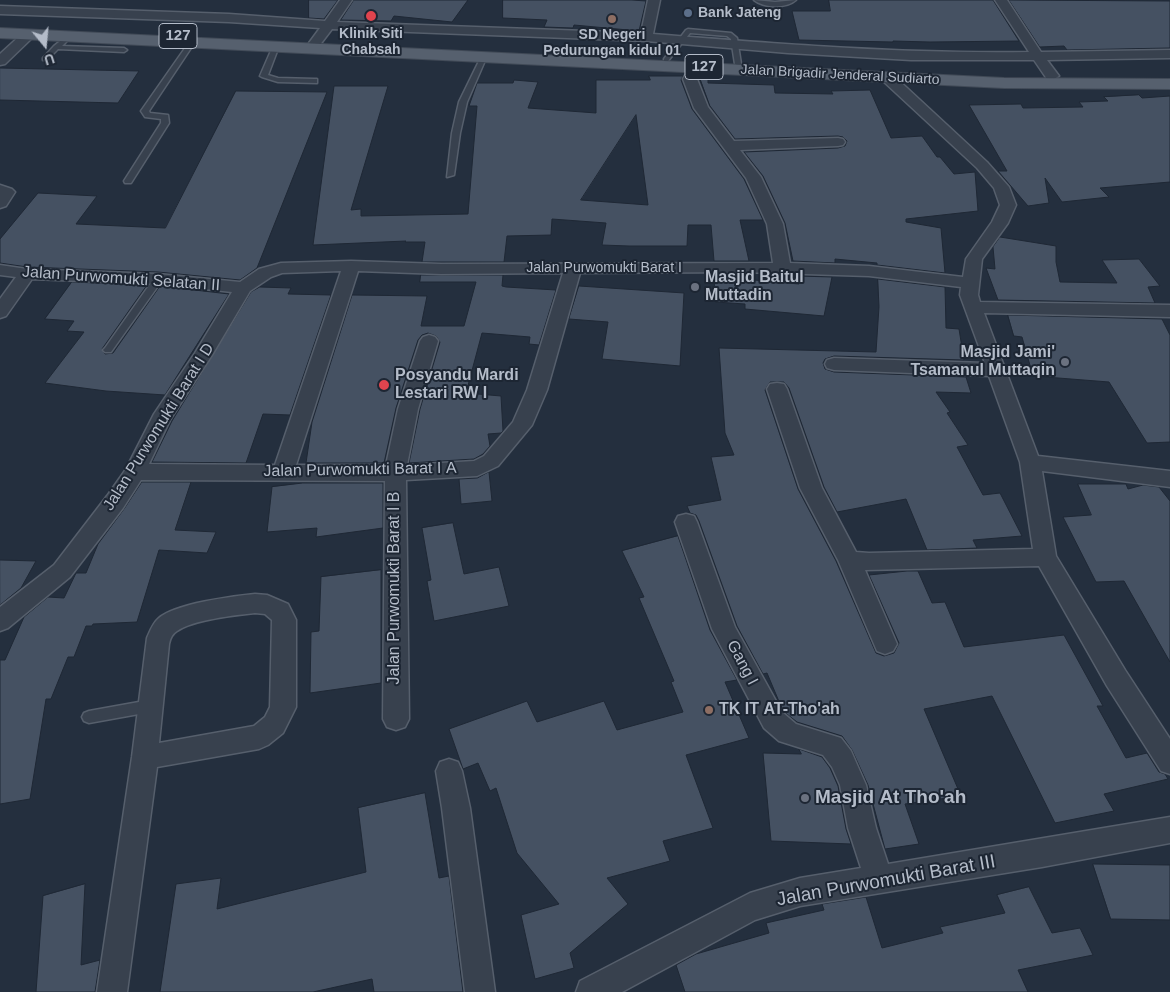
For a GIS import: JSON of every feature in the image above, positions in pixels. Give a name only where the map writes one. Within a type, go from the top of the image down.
[{"type":"main road","name":"Jalan Brigadir Jenderal Sudiarto","points":[[0,27],[315,43],[888,78],[1061,85],[1170,84]]},
{"type":"main road","name":"Jalan Brigadir Jenderal Sudiarto","points":[[0,33],[28,35],[62,42],[192,42],[484,56],[666,60],[1052,76],[1170,75]]},
{"type":"street","points":[[315,43],[346,0]]},
{"type":"street","points":[[646,37],[654,0]]},
{"type":"street","points":[[1001,0],[1017,22],[1037,57],[1052,76]]},
{"type":"street","points":[[0,10],[229,18],[646,37],[736,45],[911,56],[1037,57],[1170,54]]},
{"type":"street","points":[[0,61],[28,35]]},
{"type":"street","points":[[697,67],[690,79],[701,108],[753,177],[775,224],[782,269]]},
{"type":"street","points":[[888,78],[982,165],[1001,187],[1008,205],[1000,223],[974,259],[969,295],[1030,462],[1045,557],[1116,678],[1149,726],[1170,762]]},
{"type":"street","points":[[729,146],[838,142]]},
{"type":"street","points":[[0,190],[7,192],[0,203]]},
{"type":"street","points":[[283,472],[351,266]]},
{"type":"street","name":"Jalan Purwomukti Barat I","points":[[243,288],[265,273],[280,268],[351,266],[441,269],[741,267],[869,271],[971,283]]},
{"type":"street","name":"Jalan Purwomukti Barat I A","points":[[135,472],[395,473],[477,468],[491,461],[522,425],[537,390],[573,268]]},
{"type":"street","name":"Jalan Purwomukti Selatan II","points":[[0,270],[26,274],[158,279],[243,288]]},
{"type":"street","points":[[0,312],[26,274]]},
{"type":"street","name":"Jalan Purwomukti Barat I D","points":[[0,620],[62,571],[115,502],[135,472],[161,419],[203,355],[243,288]]},
{"type":"street","points":[[974,307],[1167,316]]},
{"type":"street","name":"Jalan Purwomukti Barat I B","points":[[396,719],[395,473],[410,401],[429,341]]},
{"type":"street","points":[[834,364],[895,364],[997,370]]},
{"type":"street","points":[[776,389],[811,488],[849,560],[885,644]]},
{"type":"street","points":[[1030,462],[1168,481]]},
{"type":"street","name":"Gang I","points":[[686,522],[724,629],[773,720],[788,733],[832,746],[842,758],[853,785],[862,828],[878,878]]},
{"type":"street","points":[[849,560],[869,562],[1045,557]]},
{"type":"street","points":[[112,992],[145,757],[157,644],[161,632],[169,623],[182,616],[263,604],[280,611],[284,620],[283,707],[280,719],[272,728],[259,737],[145,757]]},
{"type":"street","points":[[449,771],[456,808],[480,992]]},
{"type":"street","name":"Jalan Purwomukti Barat III","points":[[590,992],[750,907],[800,892],[878,878],[1042,854],[1170,830]]},
{"type":"lane","points":[[757,0],[765,3],[784,4],[790,3],[793,0]]},
{"type":"lane","points":[[666,60],[681,40]]},
{"type":"lane","points":[[45,59],[62,42],[69,49],[124,50]]},
{"type":"lane","points":[[128,181],[165,123],[165,117],[148,115],[145,111],[192,42]]},
{"type":"lane","points":[[736,45],[738,64]]},
{"type":"lane","points":[[276,46],[264,76],[278,80],[314,81]]},
{"type":"lane","points":[[450,175],[463,102],[484,56]]},
{"type":"lane","points":[[108,350],[158,279]]},
{"type":"lane","points":[[89,718],[150,706]]},
{"type":"building","points":[[309,0],[338,0],[324,19],[309,18]]},
{"type":"building","points":[[354,0],[468,0],[452,22],[394,16],[391,21],[341,20]]},
{"type":"building","points":[[503,0],[646,1],[639,31],[574,25],[573,28],[544,27],[547,20],[503,18]]},
{"type":"building","points":[[829,0],[993,0],[1019,41],[893,42],[799,40],[792,11],[830,11]]},
{"type":"building","points":[[1009,0],[1170,1],[1170,48],[1067,50],[1064,46],[1040,47]]},
{"type":"building","points":[[0,68],[139,71],[118,103],[0,100]]},
{"type":"building","points":[[649,76],[683,76],[681,80],[692,109],[744,179],[763,220],[740,220],[749,261],[714,261],[711,225],[688,225],[687,246],[602,245],[606,223],[552,219],[551,235],[507,236],[504,262],[422,262],[425,242],[406,241],[313,245],[334,86],[388,86],[351,210],[361,209],[361,216],[468,214],[477,106],[469,106],[477,83],[513,83],[514,80],[538,82],[528,108],[596,113],[596,80],[650,80]],"holes":[[[636,115],[648,205],[581,200]]]},
{"type":"building","points":[[700,78],[708,78],[708,83],[774,85],[775,93],[833,94],[831,91],[870,90],[891,138],[922,136],[937,157],[940,157],[954,174],[975,172],[978,211],[906,219],[906,222],[941,228],[945,273],[835,259],[835,263],[793,261],[785,223],[763,176],[744,152],[838,148],[845,146],[847,141],[843,137],[838,136],[735,139],[710,106]]},
{"type":"building","points":[[236,91],[327,92],[257,268],[240,280],[158,272],[27,267],[0,263],[0,239],[38,193],[97,196],[76,224],[165,228]]},
{"type":"building","points":[[1139,95],[1142,98],[1170,96],[1170,182],[1100,188],[1109,197],[1062,202],[1045,178],[1049,203],[1028,206],[998,171],[1007,171],[969,105],[1021,104],[1023,108],[1083,107],[1079,102],[1108,101],[1104,97]]},
{"type":"building","points":[[1000,237],[1056,246],[1056,262],[1060,282],[1117,283],[1102,260],[1139,259],[1160,286],[1148,287],[1155,303],[998,300],[986,268],[995,269],[993,247]]},
{"type":"building","points":[[714,274],[752,274],[754,280],[799,284],[797,276],[832,277],[824,316],[745,309],[745,304],[716,302]]},
{"type":"building","points":[[421,275],[503,275],[502,286],[556,290],[539,345],[529,344],[530,337],[482,333],[466,393],[501,396],[503,431],[501,433],[488,434],[490,446],[483,454],[474,459],[409,463],[420,409],[440,342],[436,336],[428,333],[422,335],[418,340],[396,408],[384,463],[306,463],[312,422],[352,295],[427,296],[421,326],[464,326],[476,282],[420,282]]},
{"type":"building","points":[[878,279],[945,287],[946,328],[959,329],[964,360],[834,356],[825,359],[823,363],[825,369],[834,372],[966,377],[971,393],[936,392],[950,412],[947,413],[968,445],[957,447],[983,495],[1000,493],[1022,536],[973,540],[977,548],[927,550],[906,499],[837,512],[824,487],[789,388],[784,382],[770,382],[765,390],[798,489],[836,561],[876,653],[884,656],[894,653],[899,643],[869,575],[907,571],[918,571],[932,603],[945,602],[964,647],[1064,635],[1103,706],[1097,706],[1126,758],[1147,753],[1159,772],[1165,774],[1168,779],[1104,794],[1114,811],[1055,823],[992,696],[924,709],[961,796],[905,804],[919,844],[885,849],[868,785],[852,750],[842,736],[797,722],[783,711],[767,673],[763,674],[737,626],[699,521],[696,515],[690,513],[687,506],[721,500],[711,457],[734,455],[725,433],[719,348],[876,352],[879,307]]},
{"type":"building","points":[[72,282],[147,285],[102,349],[105,354],[113,353],[160,286],[229,294],[165,395],[106,391],[45,383],[84,332],[67,331],[74,321],[45,319]]},
{"type":"building","points":[[579,286],[684,293],[680,366],[602,359],[608,322],[569,319]]},
{"type":"building","points":[[260,287],[291,288],[288,294],[331,295],[290,415],[263,414],[246,463],[152,462],[172,421],[251,292]]},
{"type":"building","points":[[1008,315],[1162,319],[1170,335],[1170,442],[1147,443],[1109,382],[1033,376],[1022,337],[1014,336]]},
{"type":"building","points":[[489,472],[492,501],[461,504],[459,479],[477,478]]},
{"type":"building","points":[[142,482],[191,482],[175,530],[216,532],[207,553],[159,550],[137,622],[86,626],[74,657],[68,657],[51,699],[46,699],[30,799],[0,804],[0,660],[5,660],[24,617],[48,597],[64,598],[76,573],[86,573],[98,544]]},
{"type":"building","points":[[303,483],[383,483],[383,528],[316,537],[317,528],[267,532],[272,487]]},
{"type":"building","points":[[1078,484],[1126,484],[1128,489],[1143,485],[1159,487],[1170,501],[1170,662],[1124,581],[1096,582],[1063,517],[1091,515]]},
{"type":"building","points":[[453,523],[464,574],[499,567],[509,606],[434,621],[427,581],[431,580],[422,528]]},
{"type":"building","points":[[678,536],[710,630],[737,680],[725,682],[749,738],[686,755],[713,828],[663,841],[670,861],[607,878],[628,904],[570,953],[574,968],[535,979],[521,915],[559,904],[517,853],[496,788],[490,791],[478,763],[463,769],[449,729],[527,701],[537,722],[604,701],[617,730],[683,712],[671,682],[674,681],[639,598],[644,597],[622,551]]},
{"type":"building","points":[[0,560],[36,561],[21,588],[0,605]]},
{"type":"building","points":[[381,570],[381,683],[310,693],[311,632],[319,631],[321,577]]},
{"type":"building","name":"Masjid At Tho'ah","points":[[799,749],[822,757],[830,768],[838,786],[846,829],[851,844],[771,841],[763,753],[801,754]]},
{"type":"building","points":[[425,793],[439,878],[449,876],[463,992],[374,992],[372,979],[313,992],[160,992],[176,884],[221,878],[217,909],[366,872],[358,808]]},
{"type":"building","points":[[1093,864],[1170,865],[1170,920],[1111,919]]},
{"type":"building","points":[[85,884],[81,965],[100,960],[95,992],[36,992],[43,896]]},
{"type":"building","points":[[1029,887],[1052,933],[1080,928],[1093,955],[1018,970],[1028,992],[685,992],[676,965],[696,954],[769,933],[766,923],[824,910],[822,904],[866,897],[882,948],[943,933],[940,927],[1005,913],[997,895]]},
{"type":"place","name":"Bank Jateng","points":[[688,13]]},
{"type":"place","name":"Klinik Siti Chabsah","points":[[371,16]]},
{"type":"place","name":"SD Negeri Pedurungan kidul 01","points":[[612,19]]},
{"type":"place","name":"Masjid Baitul Muttadin","points":[[695,287]]},
{"type":"place","name":"Masjid Jami' Tsamanul Muttaqin","points":[[1065,362]]},
{"type":"place","name":"Posyandu Mardi Lestari RW I","points":[[384,385]]},
{"type":"place","name":"TK IT AT-Tho'ah","points":[[709,710]]},
{"type":"place","name":"Masjid At Tho'ah","points":[[805,798]]}]
